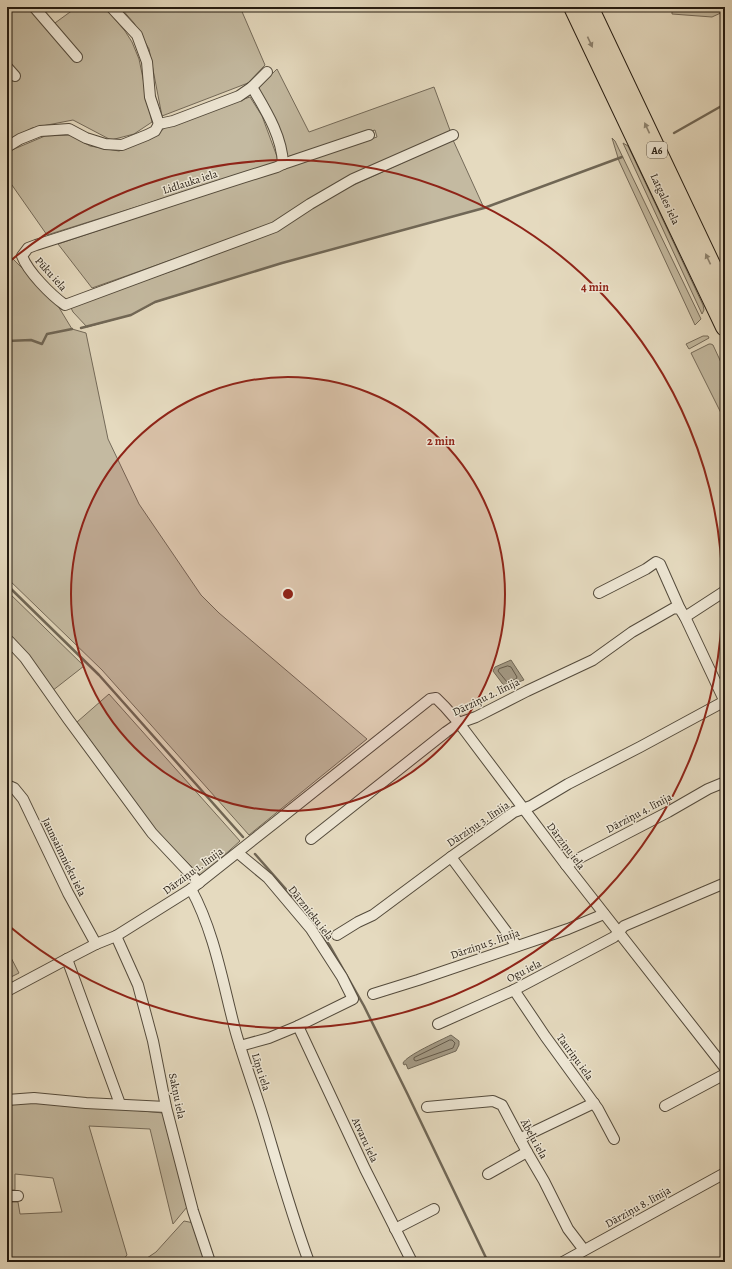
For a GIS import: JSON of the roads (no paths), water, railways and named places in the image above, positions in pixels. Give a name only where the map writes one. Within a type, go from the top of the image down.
[{"type":"highway","name":"Latgales iela","points":[[574,7],[724,322]]},
{"type":"highway","name":"Latgales iela","points":[[589,7],[725,294]]},
{"type":"street","points":[[34,7],[77,57]]},
{"type":"street","points":[[111,7],[136,35],[147,62],[150,97],[159,124]]},
{"type":"street","points":[[7,67],[15,76]]},
{"type":"street","points":[[7,147],[20,139],[40,131],[69,129],[86,138],[104,144],[122,145],[147,136],[155,131],[159,124],[173,121],[239,96],[252,87],[267,72]]},
{"type":"street","points":[[252,87],[274,126],[283,164]]},
{"type":"street","name":"Lidlauka iela","points":[[22,256],[28,248],[36,245],[129,216],[171,200],[277,167],[369,135]]},
{"type":"street","name":"Pūku iela","points":[[22,256],[25,264],[50,292],[65,305],[275,227],[310,204],[353,179],[452,135]]},
{"type":"street","points":[[599,593],[646,569],[656,562],[660,564],[725,701]]},
{"type":"street","name":"Dārziņu 2. līnija","points":[[311,839],[459,723],[476,717],[527,691],[594,660],[632,632],[674,608],[683,613],[725,591]]},
{"type":"street","points":[[7,641],[9,641],[25,658],[152,833],[199,883]]},
{"type":"street","name":"Dārziņu iela","points":[[375,743],[430,699],[436,698],[446,707],[566,866],[725,1068]]},
{"type":"street","name":"Dārziņu 3. līnija","points":[[337,935],[373,915],[514,812],[531,806],[568,784],[725,701]]},
{"type":"street","name":"Dārziņu 1. līnija","points":[[7,991],[96,944],[116,936],[191,889],[375,743]]},
{"type":"street","name":"Dārziņu 4. līnija","points":[[566,866],[708,789],[725,782]]},
{"type":"street","name":"Jaunsaimnieku iela","points":[[7,785],[14,788],[23,799],[68,893],[96,944]]},
{"type":"street","name":"Dārznieku iela","points":[[238,853],[268,878],[311,929],[342,977],[353,999],[298,1026]]},
{"type":"street","points":[[451,857],[517,946]]},
{"type":"street","points":[[618,932],[624,926],[725,883]]},
{"type":"street","name":"Līņu iela","points":[[191,889],[201,909],[209,931],[240,1046],[265,1122],[282,1183],[309,1262]]},
{"type":"street","name":"Dārziņu 5. līnija","points":[[373,994],[517,946],[604,914]]},
{"type":"street","name":"Ogu iela","points":[[438,1024],[514,990],[614,937],[618,932]]},
{"type":"street","name":"Sakņu iela","points":[[116,936],[138,985],[153,1041],[166,1106],[193,1211],[210,1262]]},
{"type":"street","points":[[67,959],[120,1104]]},
{"type":"street","name":"Tauriņu iela","points":[[514,990],[545,1036],[594,1103],[614,1139]]},
{"type":"street","points":[[240,1046],[269,1038],[298,1026]]},
{"type":"street","name":"Atvaru iela","points":[[298,1026],[365,1169],[412,1262]]},
{"type":"street","points":[[665,1106],[725,1074]]},
{"type":"street","points":[[7,1100],[34,1098],[86,1103],[166,1106]]},
{"type":"street","name":"Ābeļu iela","points":[[427,1107],[493,1101],[502,1105],[544,1181],[568,1229],[584,1250]]},
{"type":"street","points":[[520,1139],[527,1134],[594,1103]]},
{"type":"street","points":[[488,1174],[527,1152]]},
{"type":"street","name":"Dārziņu 8. līnija","points":[[563,1262],[725,1174]]},
{"type":"street","points":[[7,1196],[18,1196]]},
{"type":"street","points":[[395,1228],[434,1208]]},
{"type":"water","points":[[511,660],[524,680],[505,687],[493,671],[495,667]]},
{"type":"water","points":[[451,1035],[459,1041],[456,1051],[408,1069],[406,1064],[404,1065],[403,1063],[411,1056]]},
{"type":"waterway","points":[[674,133],[725,104]]},
{"type":"waterway","points":[[81,328],[131,315],[155,302],[282,263],[484,208],[622,157]]},
{"type":"waterway","points":[[7,341],[31,340],[42,344],[47,334],[72,329]]},
{"type":"waterway","points":[[7,585],[99,675],[243,837]]},
{"type":"waterway","points":[[255,854],[306,912],[330,946],[364,1006],[488,1262]]}]
